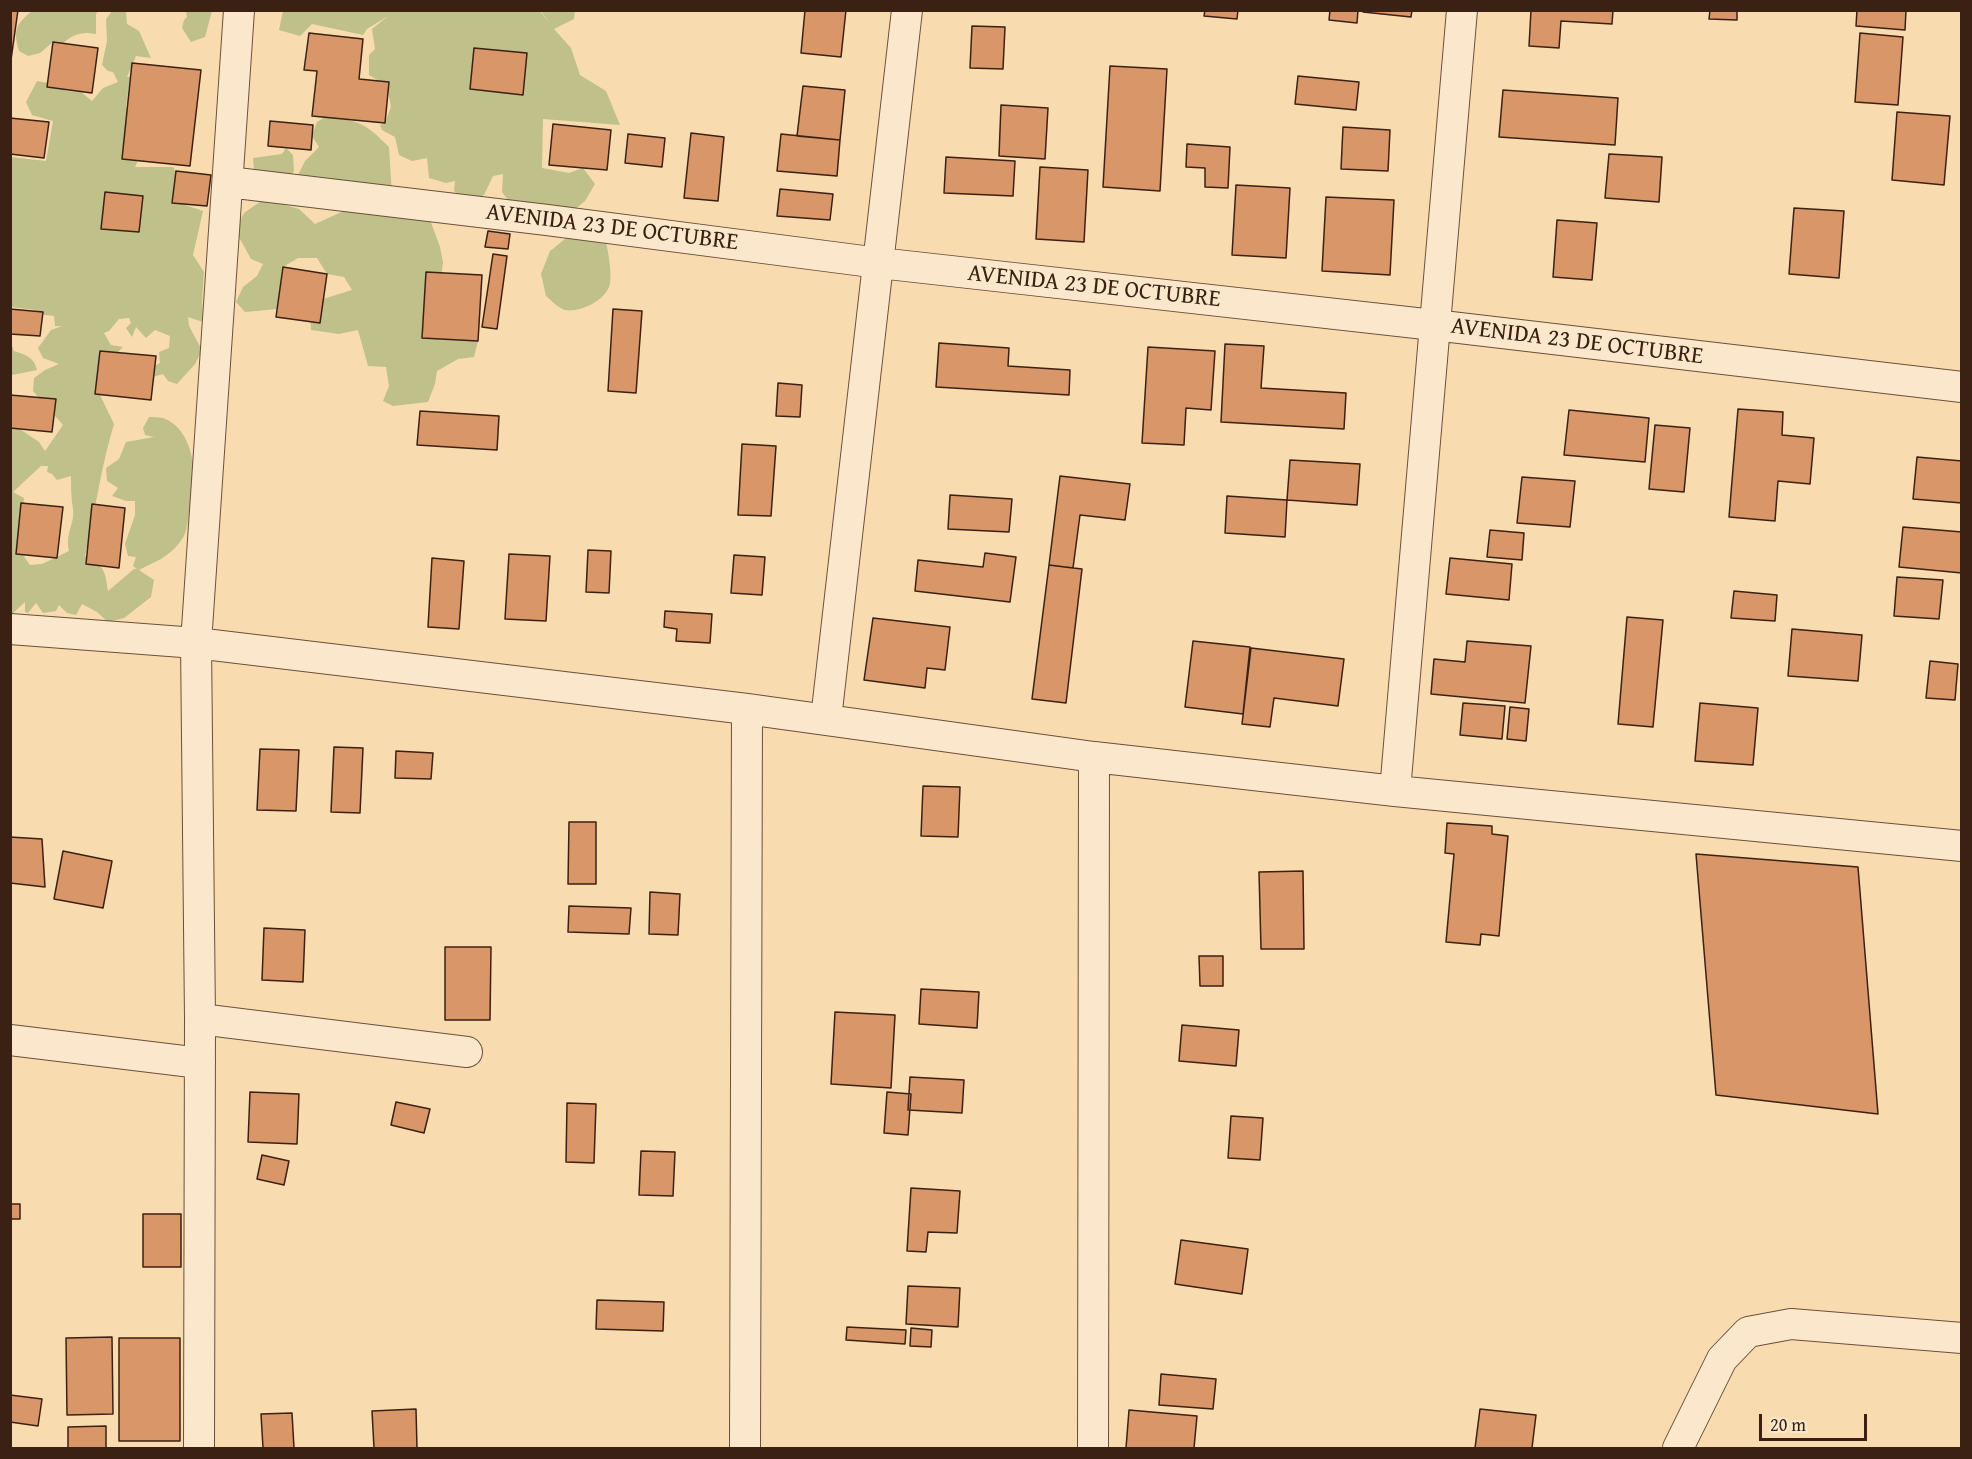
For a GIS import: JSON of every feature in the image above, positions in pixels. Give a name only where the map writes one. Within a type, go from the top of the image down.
[{"type":"street","points":[[199,1449],[200,1019],[196,643],[239,10]]},
{"type":"street","points":[[826,719],[907,10]]},
{"type":"street","points":[[1395,791],[1462,10]]},
{"type":"street","name":"AVENIDA 23 DE OCTUBRE","points":[[228,182],[879,263],[1962,387]]},
{"type":"street","points":[[10,629],[196,643],[826,719],[1094,757],[1395,791],[1962,846]]},
{"type":"street","points":[[745,1449],[747,709]]},
{"type":"street","points":[[1093,1449],[1094,757]]},
{"type":"street","points":[[200,1019],[467,1052]]},
{"type":"street","points":[[10,1040],[200,1063]]},
{"type":"street","points":[[1678,1449],[1722,1359],[1748,1332],[1791,1324],[1962,1338]]},
{"type":"green space","points":[[188,10],[212,11],[205,37],[191,42],[182,28]]},
{"type":"green space","points":[[539,10],[549,22],[541,11],[575,11],[574,19],[554,29],[571,48],[580,75],[606,91],[620,125],[543,119],[542,168],[569,173],[583,168],[595,184],[585,201],[569,214],[513,207],[502,192],[503,174],[493,176],[484,195],[467,203],[454,191],[455,181],[446,183],[429,178],[427,158],[412,161],[399,155],[395,137],[382,130],[380,125],[385,123],[391,107],[387,86],[369,75],[369,55],[375,49],[372,29],[388,16],[367,29],[363,35],[312,24],[300,36],[279,30],[283,11]]},
{"type":"green space","points":[[32,11],[98,11],[96,34],[78,34],[62,44],[53,42],[40,53],[28,56],[19,51],[16,33],[19,24]]},
{"type":"green space","points":[[112,11],[126,11],[127,24],[139,31],[151,58],[136,56],[127,77],[130,77],[126,107],[131,111],[142,151],[135,167],[173,167],[182,181],[182,204],[203,211],[193,255],[204,272],[203,322],[188,317],[189,326],[202,350],[195,364],[177,384],[168,381],[163,374],[153,377],[150,368],[160,363],[159,352],[169,348],[170,336],[155,330],[146,338],[136,327],[132,337],[126,328],[131,323],[129,318],[119,319],[109,331],[104,333],[111,345],[123,347],[110,360],[100,395],[114,424],[85,556],[97,563],[103,570],[108,591],[134,569],[137,569],[133,566],[136,557],[128,556],[125,544],[135,515],[135,501],[126,501],[112,496],[118,488],[107,481],[106,468],[119,459],[126,442],[154,437],[145,435],[143,428],[149,417],[163,418],[174,424],[182,433],[192,457],[193,496],[183,538],[166,555],[139,570],[154,580],[151,597],[124,618],[108,622],[97,612],[82,604],[76,615],[67,613],[59,605],[56,611],[43,613],[36,603],[28,613],[25,612],[25,602],[11,615],[11,423],[39,442],[45,451],[63,425],[33,391],[34,378],[59,364],[43,358],[38,348],[51,330],[62,326],[55,326],[54,316],[38,314],[36,310],[11,307],[11,157],[46,161],[53,121],[32,115],[26,102],[37,81],[54,84],[67,91],[81,92],[92,101],[103,88],[118,82],[113,72],[108,71],[102,65],[107,41],[106,19]],"holes":[[[41,466],[48,466],[47,472],[57,480],[71,476],[73,514],[68,539],[69,551],[42,564],[30,565],[19,549],[24,498],[13,492]]]},
{"type":"green space","points":[[325,117],[361,124],[389,147],[392,196],[429,217],[443,262],[439,294],[478,341],[474,357],[458,359],[437,371],[428,402],[393,406],[383,401],[389,386],[386,367],[368,366],[358,330],[339,334],[311,330],[310,312],[323,299],[352,290],[344,277],[327,274],[317,258],[298,258],[283,267],[277,309],[245,312],[236,302],[243,287],[257,276],[263,264],[251,259],[235,230],[244,213],[264,199],[299,209],[315,224],[346,210],[307,191],[298,175],[305,161],[319,147],[312,136],[317,122]]},
{"type":"green space","points":[[286,148],[293,155],[294,171],[282,189],[254,170],[253,158],[282,154]]},
{"type":"green space","points":[[575,231],[605,239],[610,263],[610,282],[606,292],[597,301],[577,310],[565,310],[546,296],[541,274],[550,251]]},
{"type":"green space","points":[[11,343],[14,351],[32,359],[37,370],[12,375],[11,384]]},
{"type":"building","points":[[10,10],[18,10],[10,67]]},
{"type":"building","points":[[805,10],[846,10],[841,57],[801,53]]},
{"type":"building","points":[[1205,10],[1238,10],[1237,19],[1204,16]]},
{"type":"building","points":[[1330,10],[1358,10],[1357,23],[1329,20]]},
{"type":"building","points":[[1363,10],[1412,10],[1411,17],[1363,12]]},
{"type":"building","points":[[1531,10],[1613,10],[1612,24],[1561,21],[1559,48],[1529,46]]},
{"type":"building","points":[[1710,10],[1737,10],[1737,20],[1709,19]]},
{"type":"building","points":[[1857,10],[1906,10],[1905,30],[1856,26]]},
{"type":"building","points":[[972,26],[1005,27],[1003,69],[970,68]]},
{"type":"building","points":[[309,33],[363,39],[359,79],[389,82],[385,123],[312,116],[317,71],[304,70]]},
{"type":"building","points":[[1860,33],[1903,37],[1898,105],[1855,102]]},
{"type":"building","points":[[53,42],[98,48],[92,93],[47,87]]},
{"type":"building","points":[[474,48],[527,53],[523,95],[470,89]]},
{"type":"building","points":[[132,63],[201,70],[190,166],[122,159]]},
{"type":"building","points":[[1110,66],[1167,69],[1160,191],[1103,187]]},
{"type":"building","points":[[1298,76],[1359,82],[1356,110],[1295,104]]},
{"type":"building","points":[[803,86],[845,90],[840,140],[797,136]]},
{"type":"building","points":[[1503,90],[1618,98],[1615,145],[1499,137]]},
{"type":"building","points":[[1001,105],[1048,108],[1045,159],[999,156]]},
{"type":"building","points":[[1897,112],[1950,116],[1944,185],[1892,180]]},
{"type":"building","points":[[10,118],[49,122],[44,158],[10,154]]},
{"type":"building","points":[[270,121],[313,125],[311,150],[268,146]]},
{"type":"building","points":[[553,124],[611,130],[607,170],[549,165]]},
{"type":"building","points":[[1343,127],[1390,130],[1388,171],[1341,169]]},
{"type":"building","points":[[691,133],[724,137],[718,201],[684,198]]},
{"type":"building","points":[[628,134],[665,138],[662,167],[625,163]]},
{"type":"building","points":[[781,134],[840,140],[837,176],[777,171]]},
{"type":"building","points":[[1187,144],[1230,147],[1228,188],[1205,187],[1205,168],[1186,167]]},
{"type":"building","points":[[1609,154],[1662,157],[1659,202],[1605,198]]},
{"type":"building","points":[[946,157],[1015,161],[1013,196],[944,193]]},
{"type":"building","points":[[1040,167],[1088,170],[1084,242],[1036,239]]},
{"type":"building","points":[[176,171],[211,175],[207,206],[172,203]]},
{"type":"building","points":[[1236,185],[1290,188],[1286,258],[1232,255]]},
{"type":"building","points":[[780,189],[833,194],[830,220],[777,216]]},
{"type":"building","points":[[105,192],[143,196],[139,232],[101,229]]},
{"type":"building","points":[[1326,197],[1394,200],[1390,275],[1322,271]]},
{"type":"building","points":[[1794,208],[1844,211],[1839,278],[1789,274]]},
{"type":"building","points":[[1557,220],[1597,223],[1592,280],[1553,277]]},
{"type":"building","points":[[488,231],[510,234],[508,249],[485,247]]},
{"type":"building","points":[[493,254],[507,256],[497,329],[482,327]]},
{"type":"building","points":[[283,267],[327,274],[320,323],[276,317]]},
{"type":"building","points":[[426,272],[482,275],[478,341],[422,338]]},
{"type":"building","points":[[10,309],[43,312],[40,336],[10,334]]},
{"type":"building","points":[[613,309],[642,311],[636,393],[608,391]]},
{"type":"building","points":[[939,343],[1009,348],[1008,366],[1070,370],[1069,395],[936,387]]},
{"type":"building","points":[[1225,344],[1264,346],[1261,388],[1346,393],[1344,429],[1221,422]]},
{"type":"building","points":[[1148,347],[1215,351],[1211,410],[1186,408],[1184,445],[1142,443]]},
{"type":"building","points":[[100,351],[156,356],[151,400],[95,394]]},
{"type":"building","points":[[778,383],[802,385],[800,417],[776,416]]},
{"type":"building","points":[[10,395],[56,399],[52,432],[10,428]]},
{"type":"building","points":[[1738,409],[1783,412],[1782,435],[1814,438],[1810,484],[1778,481],[1775,521],[1729,517]]},
{"type":"building","points":[[1569,410],[1649,418],[1645,462],[1564,455]]},
{"type":"building","points":[[420,411],[499,416],[497,450],[417,445]]},
{"type":"building","points":[[1655,425],[1690,428],[1684,492],[1649,489]]},
{"type":"building","points":[[742,444],[776,446],[771,516],[738,515]]},
{"type":"building","points":[[1917,457],[1962,461],[1962,503],[1913,499]]},
{"type":"building","points":[[1290,460],[1360,464],[1357,505],[1287,500]]},
{"type":"building","points":[[1060,476],[1130,484],[1125,520],[1080,515],[1073,568],[1049,565]]},
{"type":"building","points":[[1522,477],[1575,481],[1570,527],[1517,523]]},
{"type":"building","points":[[950,495],[1012,499],[1009,532],[948,529]]},
{"type":"building","points":[[1227,496],[1287,500],[1285,537],[1225,533]]},
{"type":"building","points":[[21,503],[63,507],[57,558],[16,554]]},
{"type":"building","points":[[92,504],[125,508],[119,568],[86,564]]},
{"type":"building","points":[[1903,527],[1962,532],[1962,573],[1899,567]]},
{"type":"building","points":[[1490,530],[1524,533],[1522,560],[1487,557]]},
{"type":"building","points":[[588,550],[611,551],[609,593],[586,592]]},
{"type":"building","points":[[985,553],[1016,557],[1010,602],[915,591],[918,560],[983,567]]},
{"type":"building","points":[[509,554],[550,556],[546,621],[505,619]]},
{"type":"building","points":[[734,555],[765,557],[762,595],[731,593]]},
{"type":"building","points":[[432,558],[464,561],[459,629],[428,627]]},
{"type":"building","points":[[1450,558],[1512,564],[1509,600],[1446,594]]},
{"type":"building","points":[[1049,565],[1082,569],[1066,703],[1032,699]]},
{"type":"building","points":[[1897,577],[1943,580],[1939,619],[1894,616]]},
{"type":"building","points":[[1734,591],[1777,595],[1775,621],[1731,618]]},
{"type":"building","points":[[665,611],[712,614],[710,643],[676,641],[677,629],[664,627]]},
{"type":"building","points":[[1627,617],[1663,620],[1653,727],[1618,724]]},
{"type":"building","points":[[873,618],[950,627],[945,670],[927,668],[925,688],[864,680]]},
{"type":"building","points":[[1792,629],[1862,635],[1858,681],[1788,676]]},
{"type":"building","points":[[1193,641],[1250,647],[1243,714],[1185,707]]},
{"type":"building","points":[[1467,641],[1531,646],[1525,703],[1431,694],[1434,659],[1465,662]]},
{"type":"building","points":[[1251,648],[1344,659],[1338,706],[1274,698],[1270,727],[1242,724]]},
{"type":"building","points":[[1930,661],[1958,664],[1955,700],[1926,698]]},
{"type":"building","points":[[1463,703],[1505,706],[1502,739],[1460,735]]},
{"type":"building","points":[[1700,703],[1758,708],[1753,765],[1695,761]]},
{"type":"building","points":[[1510,707],[1529,709],[1526,741],[1507,739]]},
{"type":"building","points":[[334,747],[363,748],[360,813],[331,812]]},
{"type":"building","points":[[260,749],[299,750],[296,811],[257,810]]},
{"type":"building","points":[[396,751],[433,753],[431,779],[395,778]]},
{"type":"building","points":[[923,786],[960,787],[958,837],[921,836]]},
{"type":"building","points":[[569,822],[596,822],[596,884],[568,884]]},
{"type":"building","points":[[1447,823],[1492,826],[1492,834],[1508,836],[1499,936],[1481,934],[1480,945],[1446,942],[1454,854],[1445,853]]},
{"type":"building","points":[[10,837],[42,839],[45,887],[10,883]]},
{"type":"building","points":[[63,851],[112,861],[103,908],[54,899]]},
{"type":"building","points":[[1696,854],[1858,867],[1878,1114],[1716,1095]]},
{"type":"building","points":[[1303,871],[1304,949],[1261,949],[1259,872]]},
{"type":"building","points":[[650,892],[680,894],[678,935],[649,934]]},
{"type":"building","points":[[569,906],[631,908],[629,934],[568,932]]},
{"type":"building","points":[[264,928],[305,930],[303,982],[262,980]]},
{"type":"building","points":[[445,947],[491,947],[490,1020],[445,1020]]},
{"type":"building","points":[[1199,956],[1223,956],[1223,986],[1200,986]]},
{"type":"building","points":[[921,989],[979,992],[977,1028],[919,1024]]},
{"type":"building","points":[[835,1012],[895,1015],[891,1088],[831,1084]]},
{"type":"building","points":[[1182,1025],[1239,1030],[1236,1066],[1179,1061]]},
{"type":"building","points":[[910,1077],[964,1080],[962,1113],[908,1110]]},
{"type":"building","points":[[250,1092],[299,1094],[297,1144],[248,1142]]},
{"type":"building","points":[[887,1092],[911,1094],[908,1135],[884,1133]]},
{"type":"building","points":[[396,1102],[430,1109],[424,1133],[391,1125]]},
{"type":"building","points":[[567,1103],[596,1104],[594,1163],[566,1162]]},
{"type":"building","points":[[1231,1116],[1263,1118],[1260,1160],[1228,1158]]},
{"type":"building","points":[[641,1151],[675,1152],[673,1196],[639,1195]]},
{"type":"building","points":[[262,1155],[289,1161],[284,1185],[257,1179]]},
{"type":"building","points":[[911,1188],[960,1191],[957,1233],[928,1232],[926,1252],[907,1251]]},
{"type":"building","points":[[10,1204],[20,1204],[20,1219],[10,1219]]},
{"type":"building","points":[[143,1214],[181,1214],[181,1267],[143,1267]]},
{"type":"building","points":[[1181,1240],[1248,1249],[1242,1294],[1175,1284]]},
{"type":"building","points":[[908,1286],[960,1288],[958,1327],[906,1324]]},
{"type":"building","points":[[597,1300],[664,1302],[663,1331],[596,1329]]},
{"type":"building","points":[[847,1327],[906,1330],[905,1344],[846,1340]]},
{"type":"building","points":[[911,1328],[932,1330],[931,1347],[910,1346]]},
{"type":"building","points":[[112,1337],[113,1414],[67,1415],[66,1338]]},
{"type":"building","points":[[119,1338],[180,1338],[180,1441],[119,1441]]},
{"type":"building","points":[[1161,1374],[1216,1379],[1213,1409],[1159,1405]]},
{"type":"building","points":[[10,1395],[42,1399],[38,1426],[10,1422]]},
{"type":"building","points":[[416,1409],[417,1448],[374,1448],[372,1411]]},
{"type":"building","points":[[1480,1409],[1536,1415],[1532,1448],[1475,1448]]},
{"type":"building","points":[[1129,1410],[1197,1416],[1194,1448],[1126,1448]]},
{"type":"building","points":[[292,1413],[294,1448],[263,1448],[261,1414]]},
{"type":"building","points":[[106,1426],[106,1448],[68,1448],[68,1427]]}]
